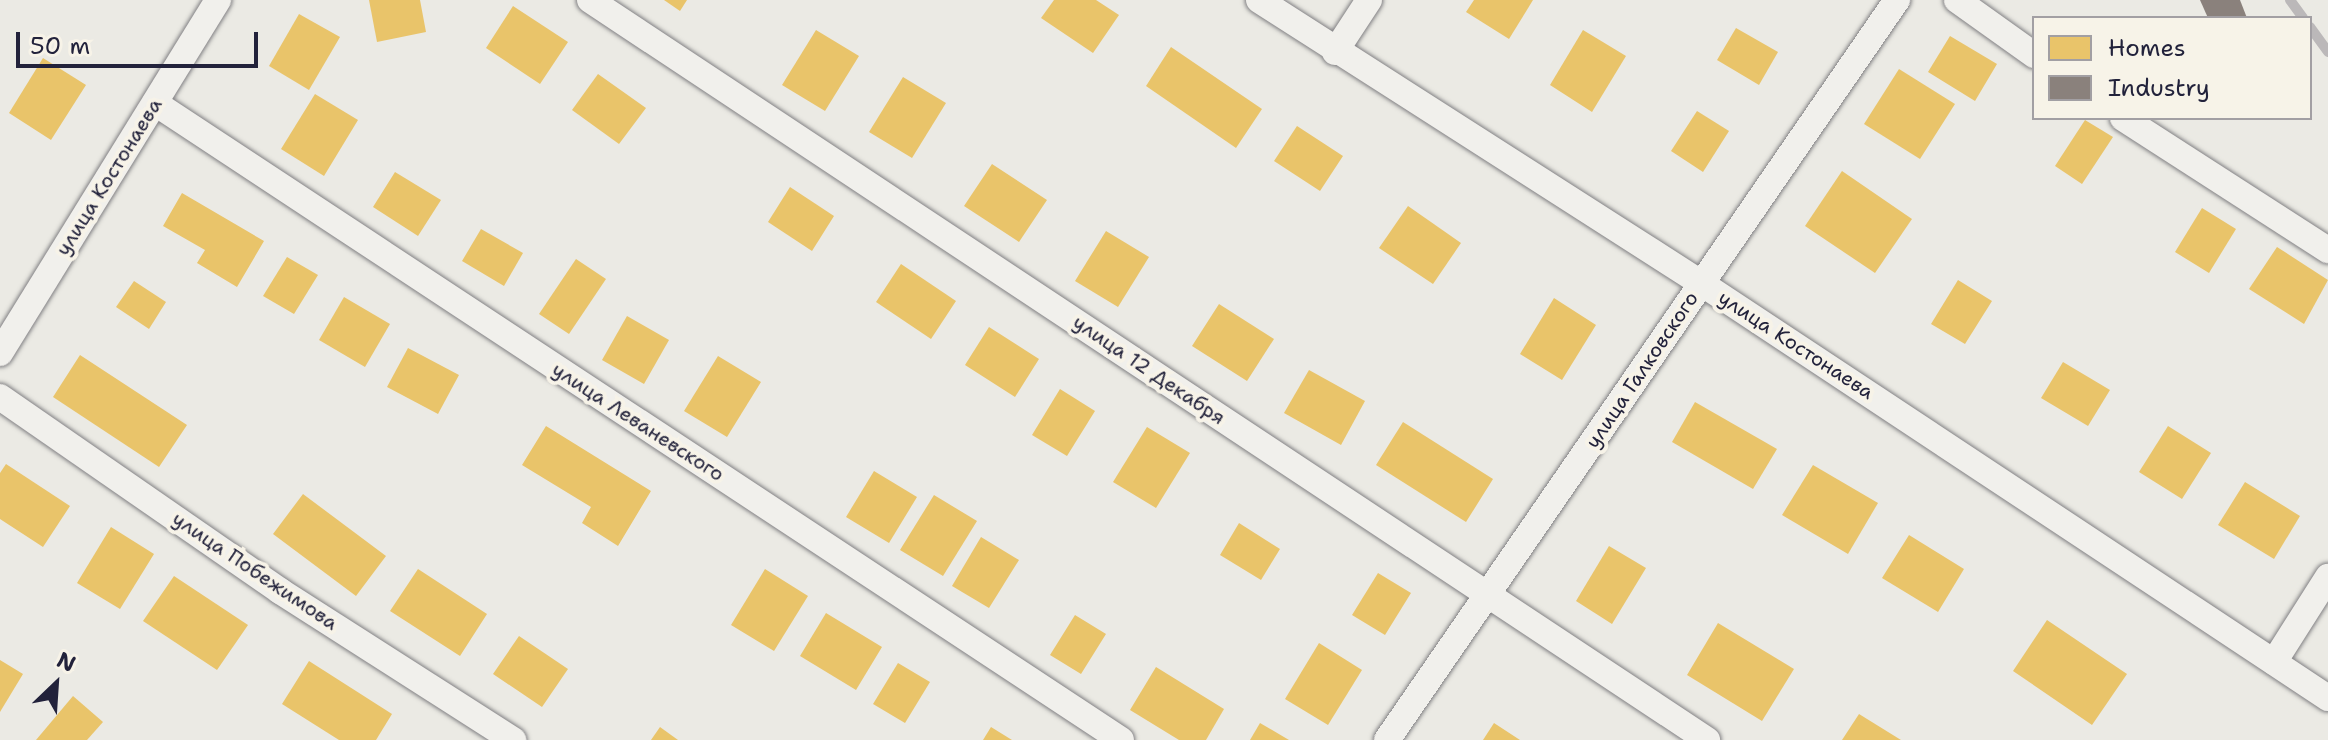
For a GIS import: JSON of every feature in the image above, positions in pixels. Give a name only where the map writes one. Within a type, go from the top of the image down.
[{"type":"street","name":"улица Костонаева","points":[[0,353],[218,0]]},
{"type":"street","name":"улица 12 Декабря","points":[[590,0],[1707,740]]},
{"type":"street","name":"улица Костонаева","points":[[1259,0],[1335,52],[1701,283],[2328,698]]},
{"type":"street","points":[[1335,52],[1369,0]]},
{"type":"street","name":"улица Галковского","points":[[1387,740],[1897,0]]},
{"type":"street","points":[[1957,0],[2032,54]]},
{"type":"street","name":"улица Леваневского","points":[[155,103],[1121,740]]},
{"type":"street","points":[[2126,120],[2328,250]]},
{"type":"street","name":"улица Побежимова","points":[[0,397],[280,591],[513,740]]},
{"type":"street","points":[[2274,662],[2328,577]]},
{"type":"building: Homes","points":[[369,0],[420,0],[426,32],[377,42]]},
{"type":"building: Homes","points":[[664,0],[687,0],[680,11]]},
{"type":"building: Homes","points":[[1054,0],[1096,0],[1119,15],[1093,53],[1041,18]]},
{"type":"building: Homes","points":[[1474,0],[1533,0],[1509,39],[1466,12]]},
{"type":"building: Homes","points":[[513,6],[568,42],[540,84],[486,48]]},
{"type":"building: Homes","points":[[299,14],[340,37],[309,90],[269,66]]},
{"type":"building: Homes","points":[[1736,28],[1778,52],[1759,85],[1717,60]]},
{"type":"building: Homes","points":[[816,30],[859,56],[825,111],[782,85]]},
{"type":"building: Homes","points":[[1583,30],[1626,56],[1592,112],[1550,85]]},
{"type":"building: Homes","points":[[1950,36],[1997,64],[1975,101],[1928,72]]},
{"type":"building: Homes","points":[[1171,47],[1262,109],[1236,148],[1146,86]]},
{"type":"building: Homes","points":[[43,58],[86,85],[51,140],[9,113]]},
{"type":"building: Homes","points":[[1899,69],[1955,104],[1920,159],[1864,124]]},
{"type":"building: Homes","points":[[598,74],[646,108],[619,144],[572,110]]},
{"type":"building: Homes","points":[[903,77],[946,103],[912,158],[869,132]]},
{"type":"building: Homes","points":[[315,94],[358,120],[324,176],[281,149]]},
{"type":"building: Homes","points":[[1697,111],[1729,131],[1703,172],[1671,151]]},
{"type":"building: Homes","points":[[2085,120],[2113,137],[2082,184],[2055,166]]},
{"type":"building: Homes","points":[[1297,126],[1343,156],[1320,191],[1274,161]]},
{"type":"building: Homes","points":[[992,164],[1047,200],[1019,242],[964,206]]},
{"type":"building: Homes","points":[[1842,171],[1912,219],[1875,273],[1805,226]]},
{"type":"building: Homes","points":[[395,172],[441,200],[418,236],[373,207]]},
{"type":"building: Homes","points":[[790,187],[834,216],[812,251],[768,222]]},
{"type":"building: Homes","points":[[182,193],[264,241],[237,287],[197,263],[205,250],[163,226]]},
{"type":"building: Homes","points":[[1408,206],[1461,243],[1433,284],[1379,248]]},
{"type":"building: Homes","points":[[2202,208],[2236,229],[2209,273],[2175,252]]},
{"type":"building: Homes","points":[[481,229],[523,253],[504,286],[462,261]]},
{"type":"building: Homes","points":[[1106,231],[1149,257],[1118,307],[1075,281]]},
{"type":"building: Homes","points":[[2277,247],[2328,280],[2304,324],[2249,289]]},
{"type":"building: Homes","points":[[287,257],[318,275],[294,314],[263,296]]},
{"type":"building: Homes","points":[[576,259],[606,279],[569,334],[539,314]]},
{"type":"building: Homes","points":[[901,264],[956,301],[931,339],[876,302]]},
{"type":"building: Homes","points":[[1958,280],[1992,301],[1965,344],[1931,324]]},
{"type":"building: Homes","points":[[134,281],[166,302],[149,329],[116,307]]},
{"type":"building: Homes","points":[[344,297],[390,324],[365,367],[319,340]]},
{"type":"building: Homes","points":[[1554,298],[1596,325],[1562,380],[1520,354]]},
{"type":"building: Homes","points":[[1219,304],[1274,339],[1247,381],[1192,346]]},
{"type":"building: Homes","points":[[627,316],[669,340],[644,384],[602,360]]},
{"type":"building: Homes","points":[[989,327],[1039,359],[1015,397],[965,365]]},
{"type":"building: Homes","points":[[408,348],[459,375],[438,414],[387,387]]},
{"type":"building: Homes","points":[[80,355],[187,425],[159,467],[53,397]]},
{"type":"building: Homes","points":[[718,356],[761,382],[727,437],[684,411]]},
{"type":"building: Homes","points":[[2063,362],[2110,390],[2088,426],[2041,398]]},
{"type":"building: Homes","points":[[1309,370],[1365,401],[1341,445],[1284,413]]},
{"type":"building: Homes","points":[[1060,389],[1095,411],[1067,456],[1032,435]]},
{"type":"building: Homes","points":[[1695,402],[1777,449],[1753,489],[1672,442]]},
{"type":"building: Homes","points":[[1403,422],[1493,479],[1466,522],[1376,465]]},
{"type":"building: Homes","points":[[546,426],[651,491],[618,546],[582,523],[591,507],[522,465]]},
{"type":"building: Homes","points":[[2168,426],[2211,453],[2182,499],[2139,472]]},
{"type":"building: Homes","points":[[1147,427],[1190,453],[1156,508],[1113,482]]},
{"type":"building: Homes","points":[[6,464],[70,506],[43,547],[0,519],[0,473]]},
{"type":"building: Homes","points":[[1813,465],[1878,503],[1848,554],[1782,515]]},
{"type":"building: Homes","points":[[874,471],[917,497],[889,543],[846,517]]},
{"type":"building: Homes","points":[[2245,482],[2300,516],[2274,559],[2218,525]]},
{"type":"building: Homes","points":[[303,494],[386,556],[356,596],[273,534]]},
{"type":"building: Homes","points":[[934,495],[977,521],[943,576],[900,550]]},
{"type":"building: Homes","points":[[1239,523],[1280,549],[1261,580],[1220,555]]},
{"type":"building: Homes","points":[[111,527],[154,554],[120,609],[77,583]]},
{"type":"building: Homes","points":[[1909,535],[1964,569],[1938,612],[1882,578]]},
{"type":"building: Homes","points":[[981,537],[1019,560],[989,608],[952,586]]},
{"type":"building: Homes","points":[[1609,546],[1646,568],[1612,624],[1576,601]]},
{"type":"building: Homes","points":[[418,569],[487,614],[460,656],[390,611]]},
{"type":"building: Homes","points":[[765,569],[808,596],[774,651],[731,625]]},
{"type":"building: Homes","points":[[1378,573],[1411,593],[1385,635],[1352,615]]},
{"type":"building: Homes","points":[[174,576],[248,625],[217,670],[143,621]]},
{"type":"building: Homes","points":[[826,613],[882,647],[856,690],[800,656]]},
{"type":"building: Homes","points":[[1075,615],[1106,634],[1081,674],[1050,655]]},
{"type":"building: Homes","points":[[2047,620],[2127,674],[2092,725],[2013,671]]},
{"type":"building: Homes","points":[[1718,623],[1794,669],[1762,721],[1687,675]]},
{"type":"building: Homes","points":[[519,636],[568,669],[542,707],[493,674]]},
{"type":"building: Homes","points":[[1319,643],[1362,670],[1328,725],[1285,699]]},
{"type":"building: Homes","points":[[0,660],[23,674],[0,712]]},
{"type":"building: Homes","points":[[309,661],[392,714],[376,740],[339,740],[282,704]]},
{"type":"building: Homes","points":[[898,663],[930,682],[905,723],[873,704]]},
{"type":"building: Homes","points":[[1156,667],[1224,709],[1206,740],[1179,740],[1130,710]]},
{"type":"building: Homes","points":[[73,696],[103,722],[87,740],[36,740]]},
{"type":"building: Homes","points":[[1859,714],[1901,740],[1842,740]]},
{"type":"building: Homes","points":[[1260,723],[1289,740],[1250,740]]},
{"type":"building: Homes","points":[[1494,723],[1520,740],[1483,740]]},
{"type":"building: Homes","points":[[660,727],[678,740],[651,740]]},
{"type":"building: Homes","points":[[991,727],[1012,740],[983,740]]},
{"type":"building: Industry","points":[[2200,0],[2240,0],[2246,16],[2207,16]]},
{"type":"waterway","points":[[2290,0],[2302,16]]},
{"type":"waterway","points":[[2312,30],[2328,52]]}]
